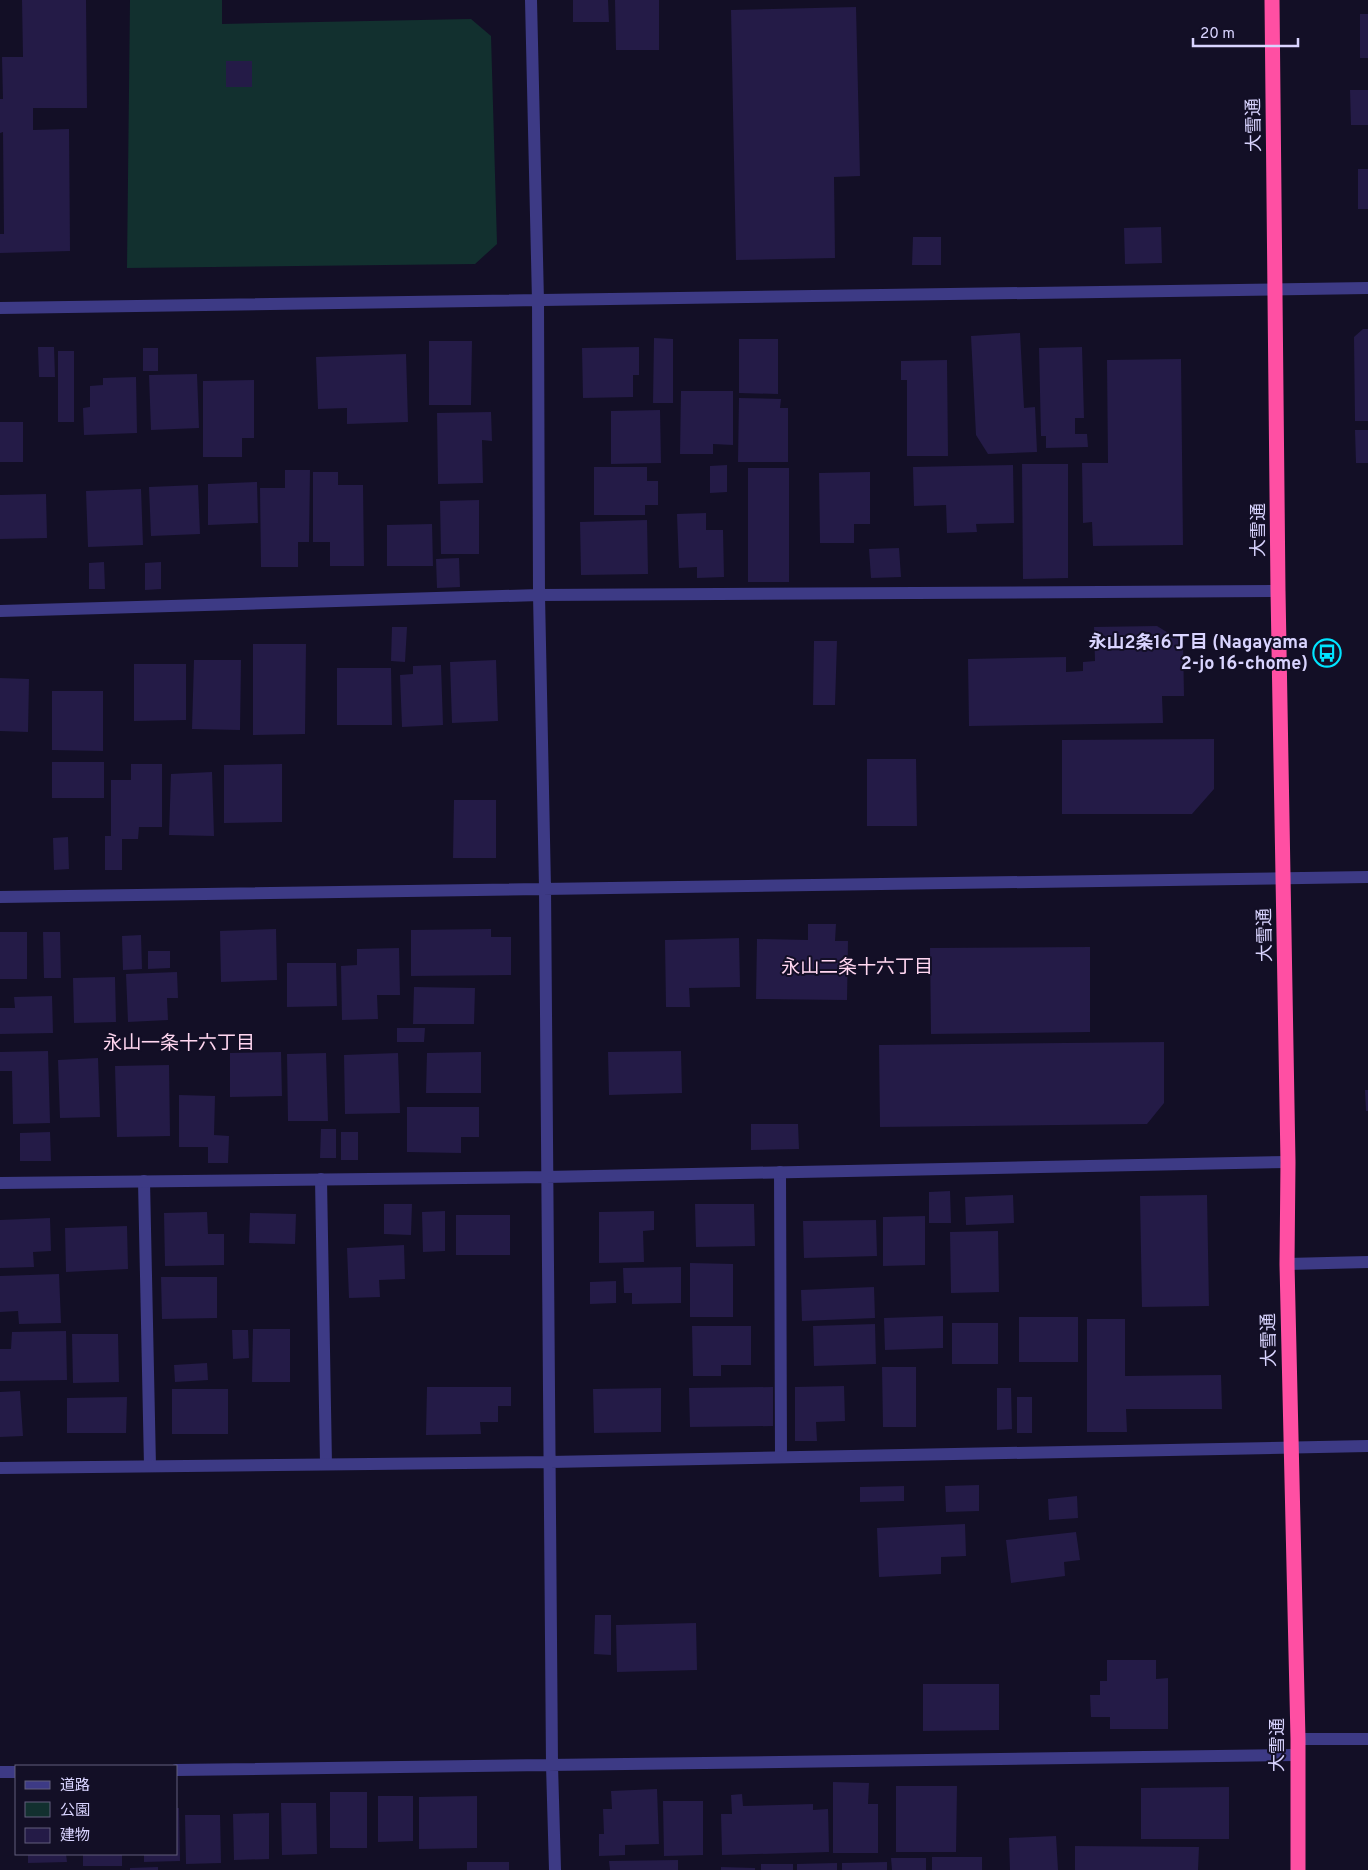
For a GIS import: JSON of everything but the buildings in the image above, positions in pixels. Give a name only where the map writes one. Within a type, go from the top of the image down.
[{"type":"highway","name":"大雪通","points":[[1272,0],[1278,591],[1288,1162],[1287,1264],[1298,1870]]},
{"type":"street","points":[[531,0],[538,301],[552,1765],[555,1870]]},
{"type":"street","points":[[0,308],[1368,288]]},
{"type":"street","points":[[0,611],[540,595],[1278,591]]},
{"type":"street","points":[[0,898],[545,888],[1368,877]]},
{"type":"street","points":[[0,1183],[546,1177],[1288,1162]]},
{"type":"street","points":[[780,1172],[781,1457]]},
{"type":"street","points":[[321,1179],[326,1464]]},
{"type":"street","points":[[144,1181],[150,1466]]},
{"type":"street","points":[[1287,1264],[1368,1262]]},
{"type":"street","points":[[0,1468],[550,1462],[1368,1446]]},
{"type":"street","points":[[178,1770],[552,1765],[1297,1747],[1368,1739]]},
{"type":"street","points":[[0,1772],[15,1772]]},
{"type":"green space","points":[[130,0],[222,0],[222,24],[471,19],[491,36],[497,244],[475,264],[127,268]]},
{"type":"place","name":"永山2条16丁目 (Nagayama 2-jo 16-chome)","points":[[1327,653]]},
{"type":"district","name":"永山二条十六丁目","points":[[857,968]]},
{"type":"district","name":"永山一条十六丁目","points":[[179,1044]]}]
